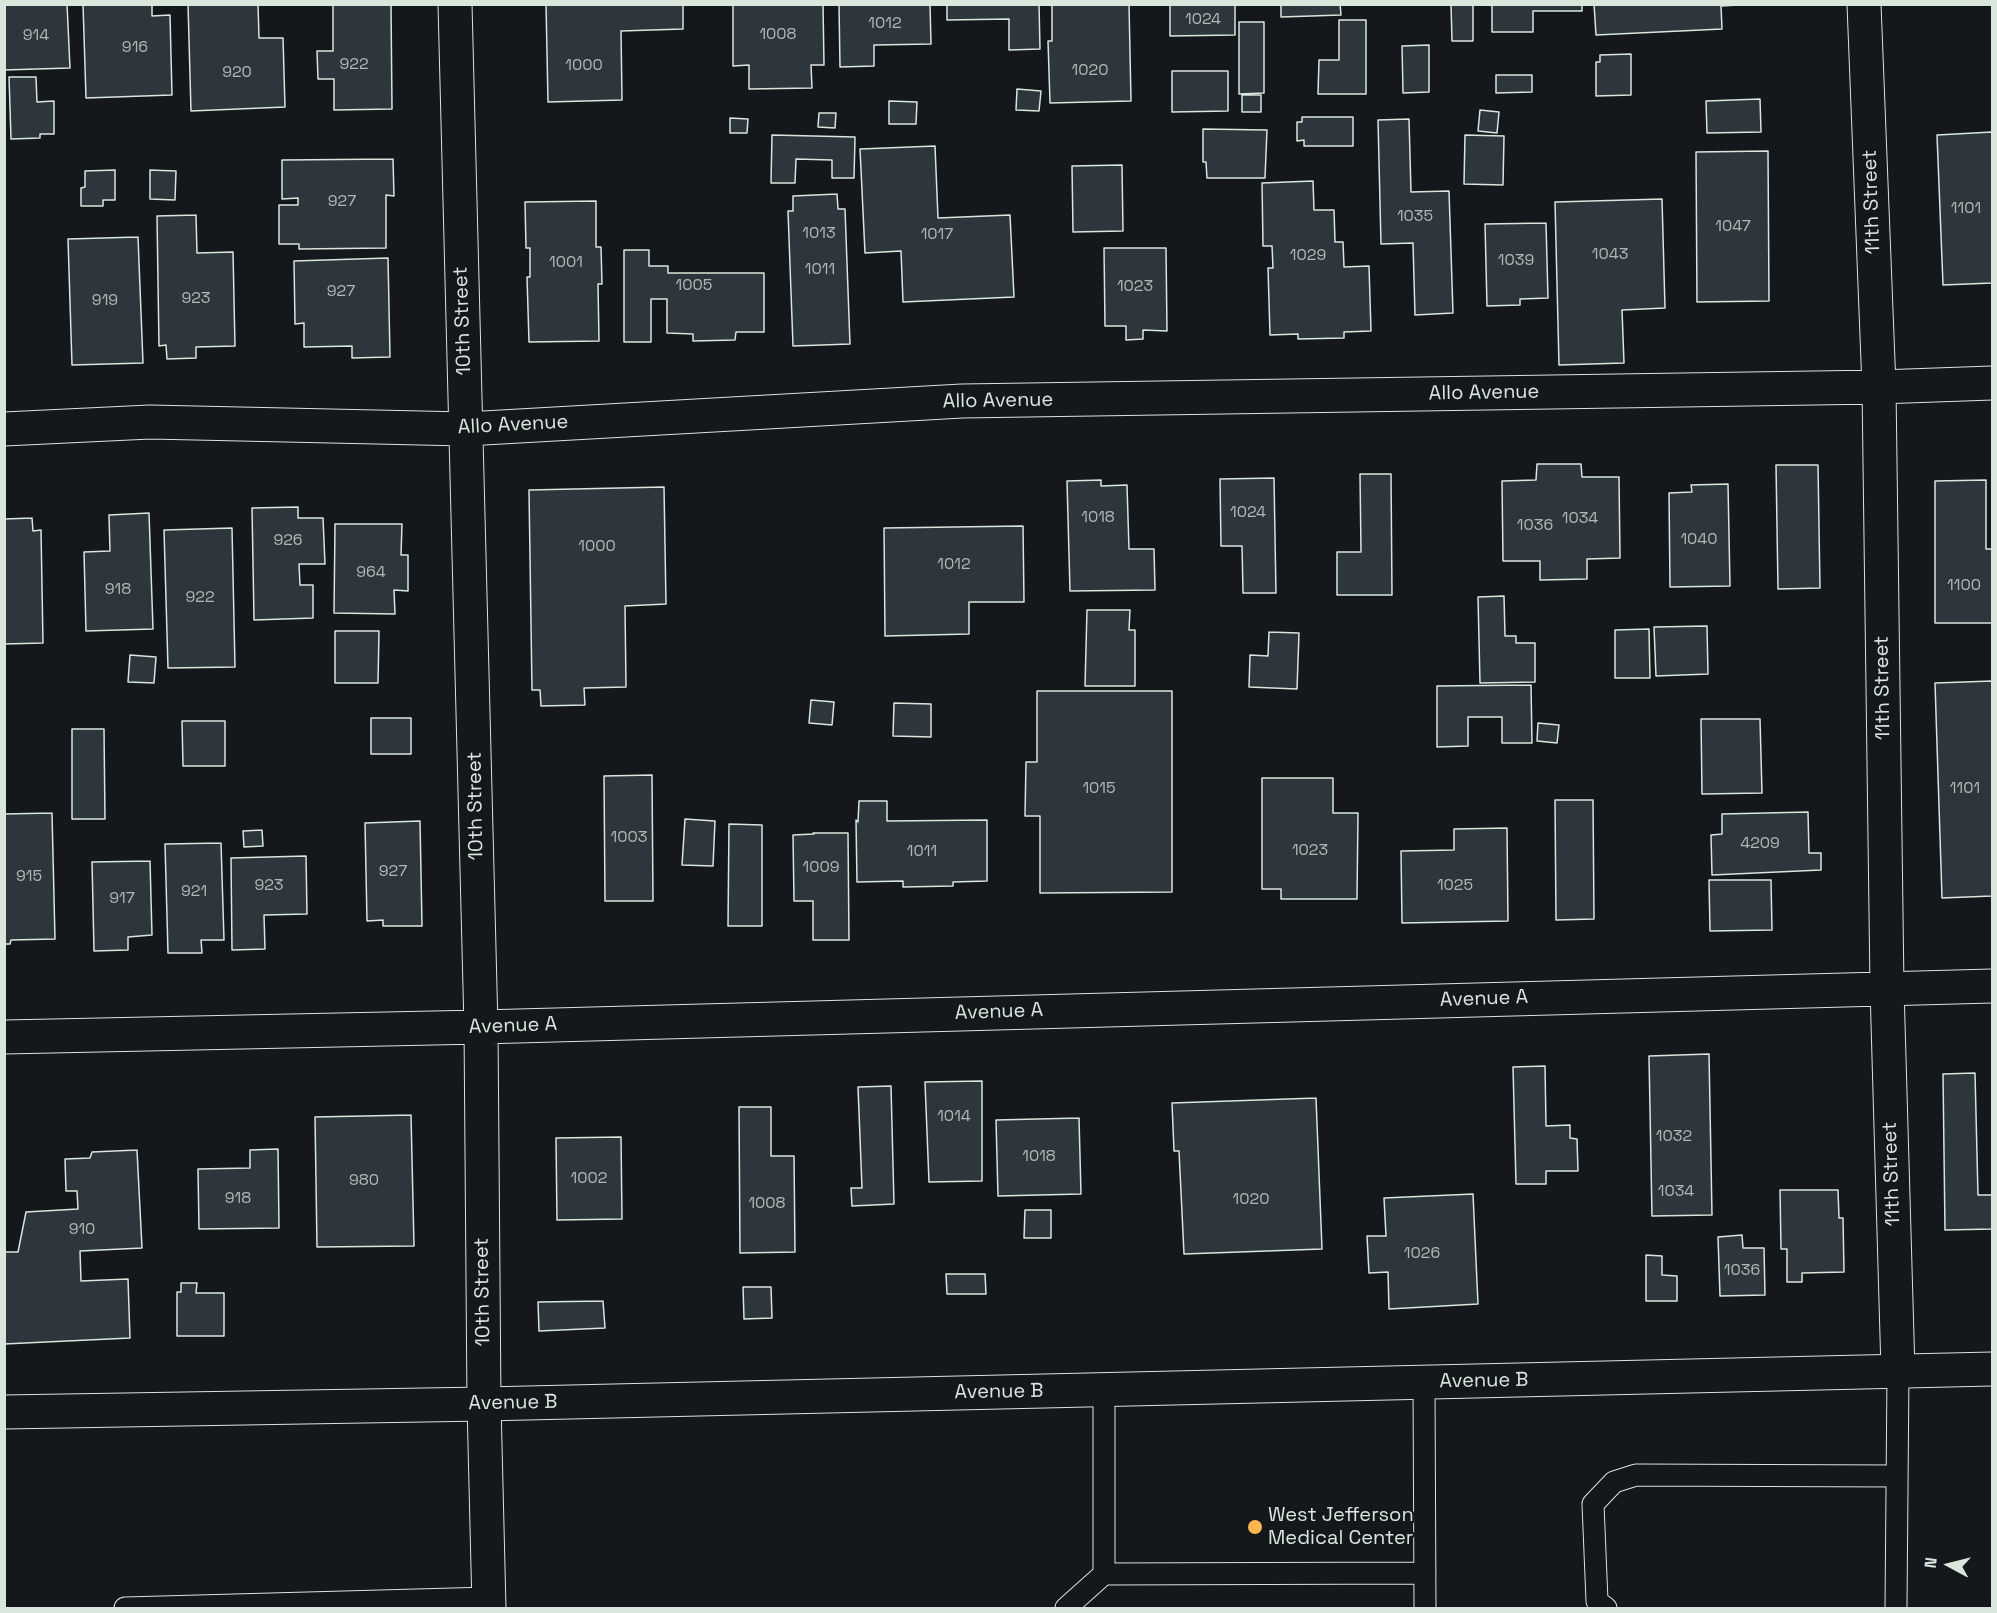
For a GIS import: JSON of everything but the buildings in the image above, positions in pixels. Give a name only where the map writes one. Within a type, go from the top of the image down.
[{"type":"street","name":"10th Street","points":[[454,4],[481,1027],[484,1404],[489,1604]]},
{"type":"street","name":"11th Street","points":[[1864,4],[1879,387],[1887,988],[1898,1371]]},
{"type":"street","name":"Allo Avenue","points":[[4,429],[150,422],[466,429],[962,401],[1879,387],[1992,383]]},
{"type":"street","name":"Avenue A","points":[[4,1037],[481,1027],[1992,986]]},
{"type":"street","name":"Avenue B","points":[[4,1412],[484,1404],[1992,1369]]},
{"type":"lane","points":[[1896,1608],[1898,1371]]},
{"type":"lane","points":[[1424,1383],[1425,1608]]},
{"type":"lane","points":[[1104,1390],[1104,1574]]},
{"type":"lane","points":[[1606,1608],[1598,1601],[1593,1504],[1614,1482],[1636,1475],[1897,1476]]},
{"type":"lane","points":[[1066,1608],[1104,1574],[1425,1573]]},
{"type":"lane","points":[[125,1608],[489,1604]]},
{"type":"place","name":"West Jefferson Medical Center","points":[[1255,1527]]}]
